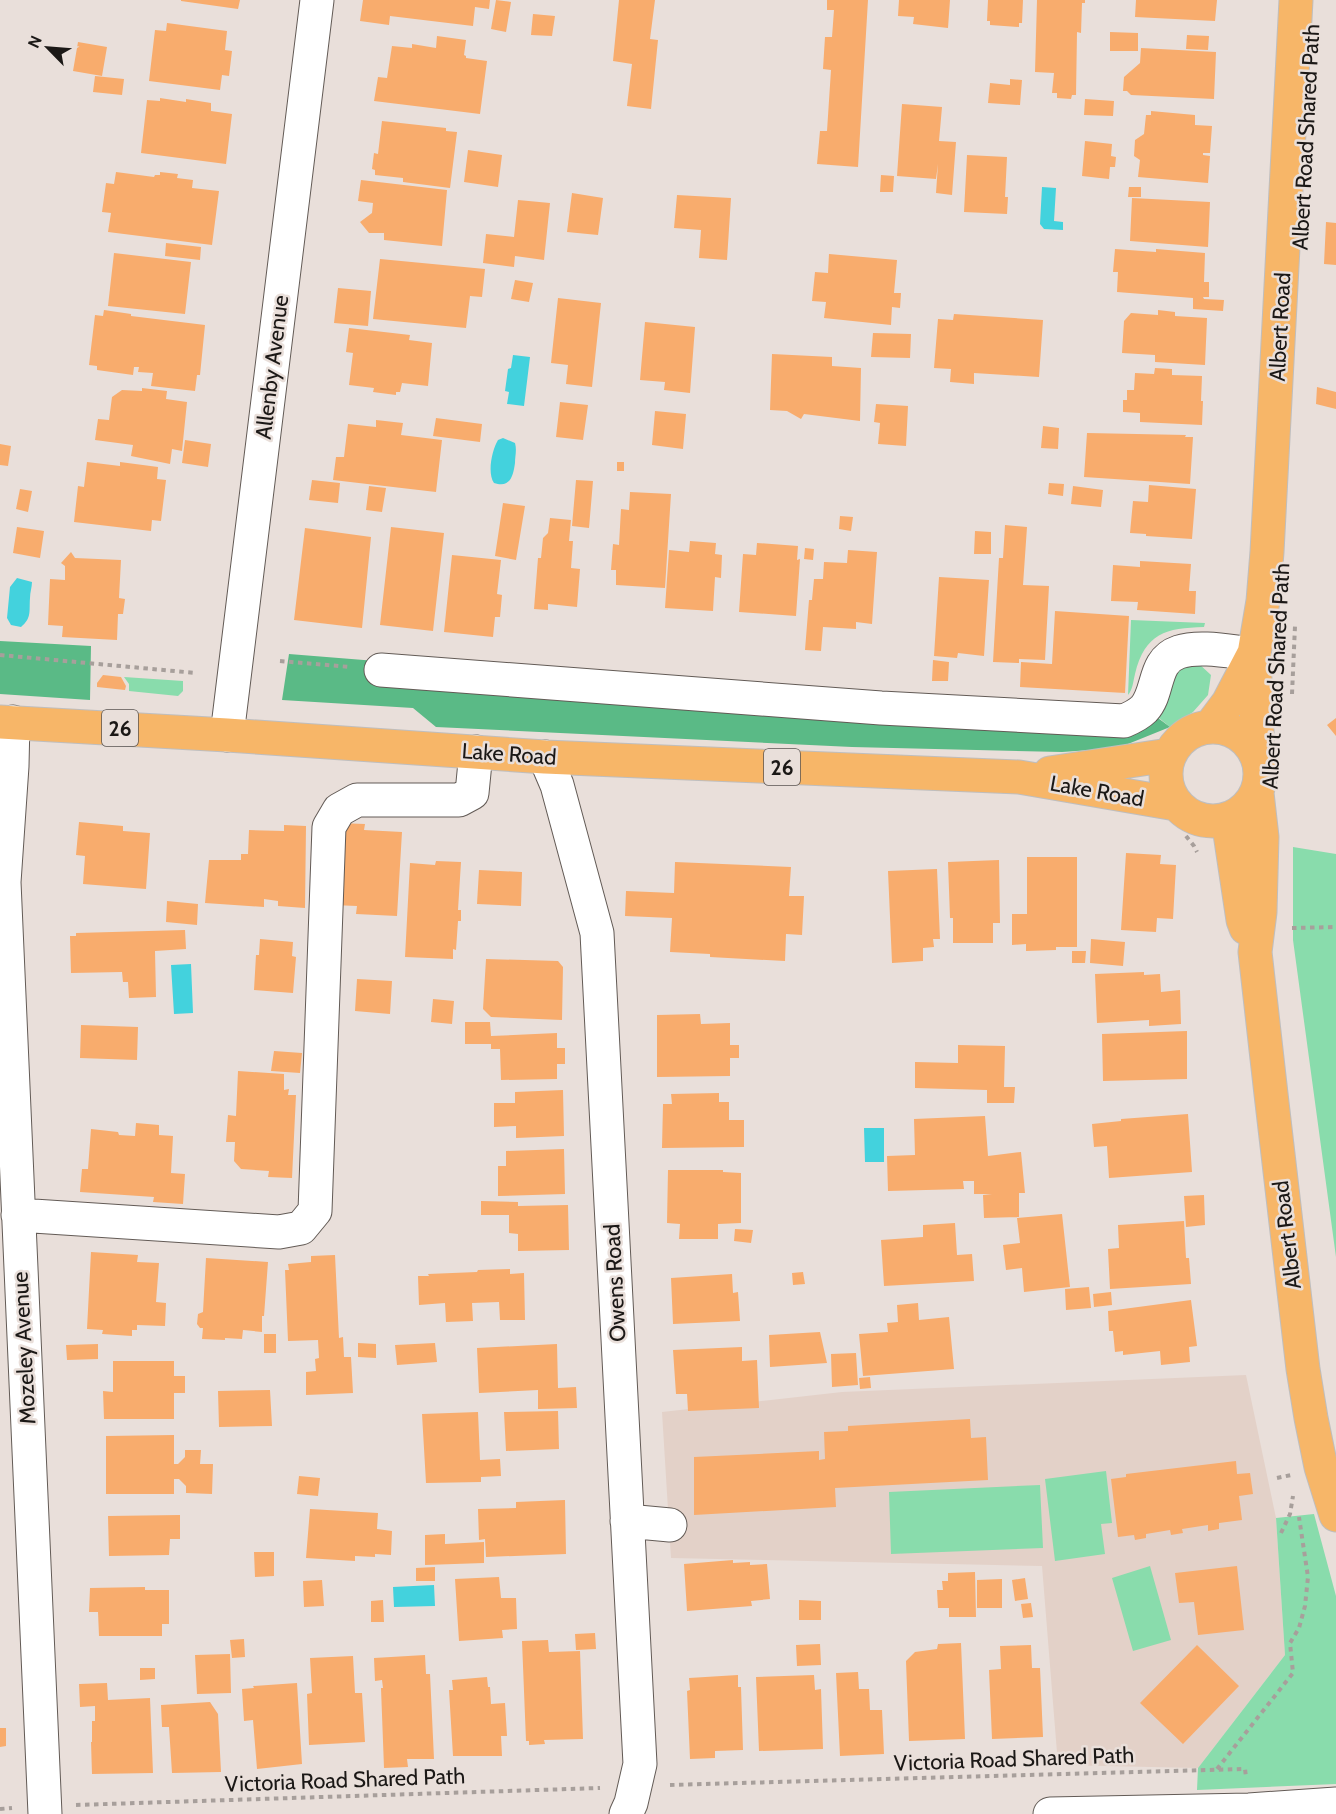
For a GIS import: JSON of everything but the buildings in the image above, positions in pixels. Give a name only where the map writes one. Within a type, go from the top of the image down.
[{"type":"main road","name":"Albert Road","points":[[1258,756],[1254,654],[1263,601],[1267,552],[1296,0]]},
{"type":"main road","name":"Albert Road","points":[[1210,727],[1228,704],[1254,654]]},
{"type":"main road","name":"Lake Road","points":[[6,722],[545,757],[1019,777],[1176,804]]},
{"type":"main road","points":[[1176,804],[1166,781],[1169,755],[1179,741],[1193,731],[1210,727],[1229,729],[1246,740],[1258,756],[1261,775],[1257,793],[1246,810],[1228,819]]},
{"type":"main road","name":"Lake Road","points":[[1019,777],[1169,755]]},
{"type":"main road","name":"Albert Road","points":[[1255,952],[1260,912],[1262,837],[1257,793]]},
{"type":"main road","name":"26","points":[[1176,804],[1190,817],[1209,822],[1228,819]]},
{"type":"main road","name":"Albert Road","points":[[1228,819],[1244,920],[1255,952],[1303,1368],[1321,1467],[1336,1515]]},
{"type":"street","name":"Allenby Avenue","points":[[227,735],[317,0]]},
{"type":"street","points":[[381,670],[881,708],[1124,721],[1144,709],[1150,700],[1158,671],[1167,658],[1178,652],[1192,649],[1254,654]]},
{"type":"street","name":"Mozeley Avenue","points":[[6,722],[12,766],[2,876],[18,1215],[57,1810]]},
{"type":"street","points":[[18,1215],[279,1232],[301,1228],[315,1211],[329,827],[339,810],[357,800],[459,800],[472,793],[476,752]]},
{"type":"street","name":"Owens Road","points":[[545,757],[557,785],[597,933],[640,1764],[633,1795],[618,1801]]},
{"type":"street","points":[[627,1521],[670,1525]]},
{"type":"street","points":[[1050,1814],[1249,1810],[1336,1804]]},
{"type":"path","name":"Albert Road Shared Path","points":[[1292,695],[1296,615]]},
{"type":"path","points":[[0,655],[196,673]]},
{"type":"path","points":[[280,661],[381,670]]},
{"type":"path","points":[[1283,928],[1336,927]]},
{"type":"path","points":[[1277,1478],[1292,1474],[1290,1514],[1281,1533]]},
{"type":"path","name":"Victoria Road Shared Path","points":[[666,1786],[1216,1770],[1293,1673],[1290,1643],[1299,1628],[1305,1606],[1308,1577],[1293,1485]]},
{"type":"path","name":"Victoria Road Shared Path","points":[[57,1810],[618,1801]]},
{"type":"shaded area","points":[[1246,1375],[1276,1518],[1285,1655],[1198,1768],[1058,1765],[1042,1566],[671,1558],[662,1412],[842,1392]]},
{"type":"green space","points":[[1131,620],[1205,623],[1204,627],[1179,629],[1151,641],[1139,660],[1128,695]]},
{"type":"green space","points":[[0,641],[91,646],[90,700],[0,694]]},
{"type":"green space","points":[[289,654],[1146,723],[1158,718],[1170,727],[1118,748],[1062,752],[852,747],[436,727],[413,708],[282,700]]},
{"type":"green space","points":[[1198,663],[1211,675],[1208,695],[1193,712],[1170,727],[1159,718],[1170,682],[1182,664]]},
{"type":"green space","points":[[124,677],[183,681],[183,691],[178,696],[129,691],[129,684]]},
{"type":"green space","points":[[1293,847],[1336,854],[1336,1257],[1293,940]]},
{"type":"green space","points":[[1106,1471],[1112,1523],[1101,1524],[1105,1554],[1055,1561],[1045,1479]]},
{"type":"green space","points":[[1040,1485],[1043,1548],[891,1554],[889,1492]]},
{"type":"green space","points":[[1314,1514],[1336,1596],[1336,1784],[1197,1790],[1198,1768],[1285,1655],[1276,1518]]},
{"type":"green space","points":[[1150,1566],[1171,1640],[1133,1651],[1112,1578]]},
{"type":"water","points":[[1042,187],[1056,188],[1054,221],[1063,222],[1063,230],[1044,229],[1040,224]]},
{"type":"water","points":[[513,355],[530,357],[524,406],[507,404],[509,392],[505,391],[508,369],[511,368]]},
{"type":"water","points":[[503,438],[515,443],[515,463],[510,480],[499,484],[494,483],[492,479],[492,455],[498,440]]},
{"type":"water","points":[[17,578],[32,582],[29,614],[21,627],[11,625],[7,618],[10,587]]},
{"type":"water","points":[[191,964],[193,1013],[174,1014],[171,965]]},
{"type":"water","points":[[864,1128],[884,1128],[884,1162],[865,1162]]},
{"type":"water","points":[[434,1585],[435,1606],[394,1607],[393,1587]]}]
